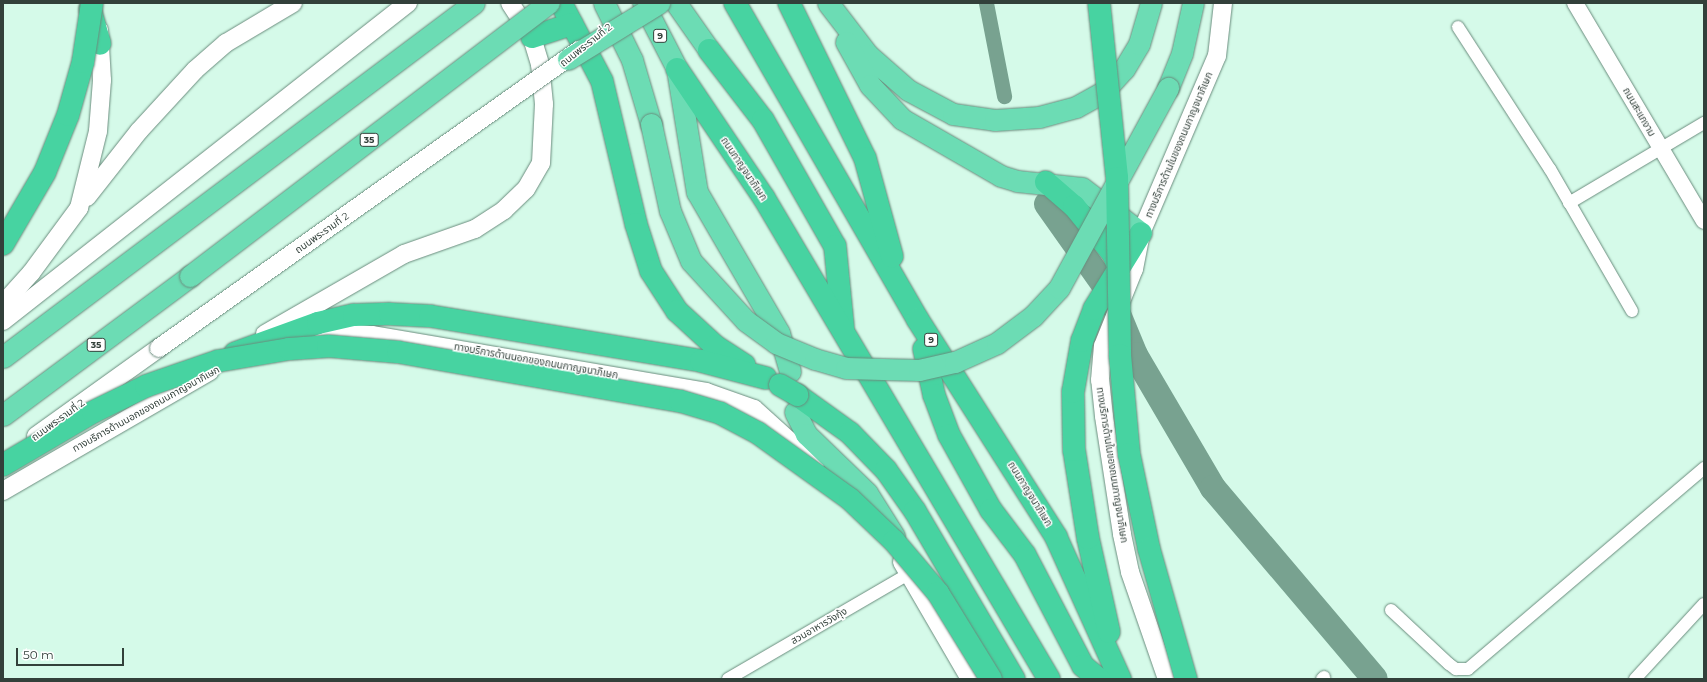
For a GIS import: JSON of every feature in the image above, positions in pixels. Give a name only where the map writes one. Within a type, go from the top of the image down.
[{"type":"highway","points":[[89,3],[100,44]]},
{"type":"highway","points":[[3,244],[45,172],[68,115],[83,62],[92,3]]},
{"type":"highway","points":[[3,356],[474,3]]},
{"type":"highway","name":"35","points":[[3,415],[190,276],[548,3]]},
{"type":"highway","points":[[561,3],[602,81],[636,224],[651,271],[677,311],[696,330],[786,388],[850,433],[886,470],[915,511],[1014,679]]},
{"type":"highway","points":[[604,3],[632,60],[651,124],[670,211],[691,261],[746,321],[776,343],[815,359],[846,368],[919,370],[955,362],[997,342],[1033,316],[1059,288],[1168,88],[1182,52],[1193,3]]},
{"type":"highway","name":"ถนนกาญจนาภิเษก","points":[[644,3],[678,69],[764,198],[1049,679]]},
{"type":"highway","points":[[568,59],[659,3]]},
{"type":"highway","name":"ถนนกาญจนาภิเษก","points":[[676,3],[709,50],[763,120],[836,246],[844,335]]},
{"type":"highway","name":"ถนนกาญจนาภิเษก","points":[[735,3],[900,286],[918,320],[1056,537],[1113,679]]},
{"type":"highway","points":[[789,3],[866,158],[900,286]]},
{"type":"highway","points":[[828,3],[868,55],[908,90],[953,114],[995,120],[1039,117],[1076,107],[1103,92],[1124,69],[1139,44],[1151,3]]},
{"type":"highway","points":[[828,3],[842,35],[887,107],[974,160],[1017,181],[1068,184],[1093,194],[1141,234],[1123,271],[1094,309],[1082,341],[1073,392],[1074,450],[1113,679]]},
{"type":"highway","points":[[1098,3],[1116,178],[1120,354],[1129,454],[1149,549],[1186,679]]},
{"type":"highway","points":[[532,37],[572,24]]},
{"type":"highway","points":[[678,69],[697,192],[779,333],[786,388],[806,434],[867,493],[892,530],[908,570]]},
{"type":"highway","points":[[1046,182],[1074,206],[1112,254],[1123,271]]},
{"type":"highway","points":[[217,360],[318,323],[354,315],[390,314],[430,316],[701,361],[786,388]]},
{"type":"highway","name":"ถนนกาญจนาภิเษก","points":[[918,320],[934,394],[949,435],[991,510],[1025,555],[1083,666],[1113,679]]},
{"type":"highway","points":[[3,465],[93,412],[146,386],[218,361],[289,349],[328,346],[398,352],[680,401],[720,413],[758,433],[850,499],[894,541],[938,594],[991,679]]},
{"type":"main road","points":[[79,208],[98,131],[100,44],[98,3]]},
{"type":"main road","points":[[3,304],[35,267],[139,131],[195,70],[226,43],[292,3]]},
{"type":"main road","points":[[3,320],[408,3]]},
{"type":"main road","points":[[106,430],[217,360],[404,254],[475,229],[504,210],[526,189],[541,162],[545,132],[540,64],[532,37],[510,3]]},
{"type":"main road","name":"ถนนพระรามที่ 2","points":[[3,460],[568,59],[639,3]]},
{"type":"main road","name":"ทางบริการด้านในของถนนกาญจนาภิเษก","points":[[1141,234],[1217,56],[1224,3]]},
{"type":"main road","name":"ทางบริการด้านในของถนนกาญจนาภิเษก","points":[[1123,271],[1103,346],[1100,380],[1122,534],[1130,572],[1167,679]]},
{"type":"main road","name":"ทางบริการด้านนอกของถนนกาญจนาภิเษก","points":[[3,491],[210,371],[309,337],[372,335],[706,392],[754,409],[823,472],[908,570],[970,679]]},
{"type":"street","name":"ถนนสะแกงาม","points":[[1575,3],[1704,221]]},
{"type":"street","points":[[1458,27],[1569,203],[1632,311]]},
{"type":"street","points":[[1569,203],[1704,123]]},
{"type":"street","points":[[1391,610],[1452,667],[1468,669],[1704,468]]},
{"type":"street","name":"สวนอาหารวังกุ้ง","points":[[728,679],[908,570]]},
{"type":"street","points":[[1635,679],[1704,604]]},
{"type":"waterway","points":[[986,3],[1004,96]]},
{"type":"waterway","points":[[1047,204],[1108,290],[1135,355],[1213,488],[1375,679]]}]
